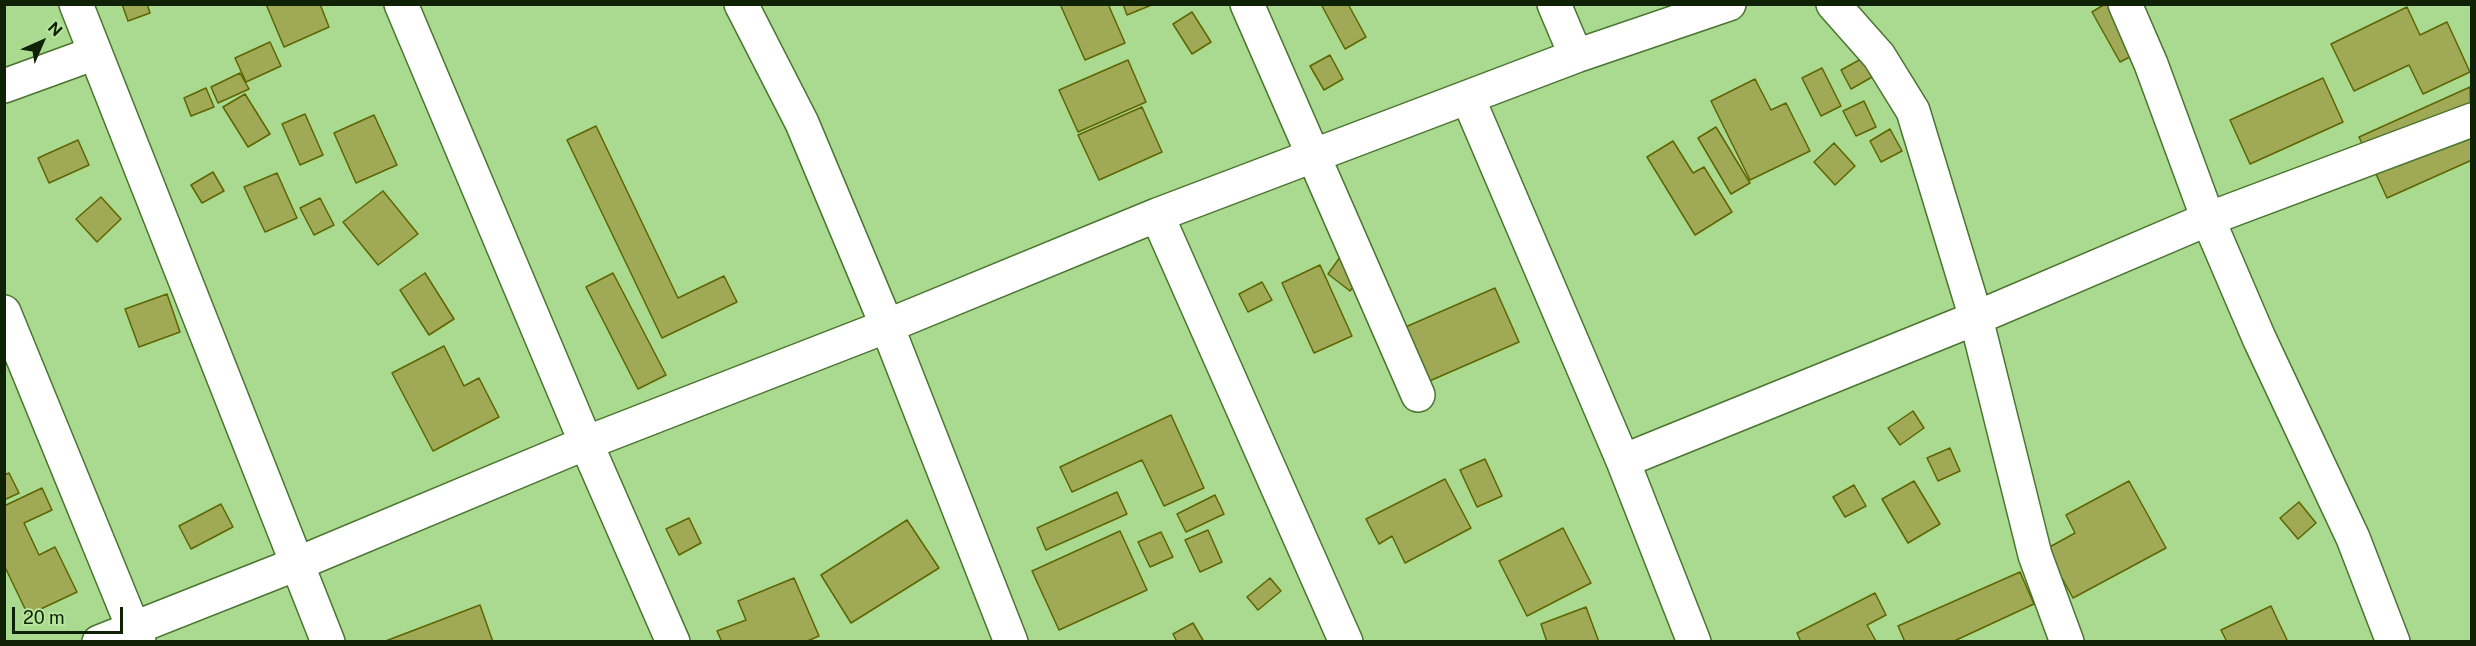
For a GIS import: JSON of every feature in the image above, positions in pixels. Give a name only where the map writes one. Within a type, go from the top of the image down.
[{"type":"street","points":[[76,4],[299,563],[328,642]]},
{"type":"street","points":[[401,4],[586,443],[673,642]]},
{"type":"street","points":[[741,4],[802,123],[887,326],[1011,642]]},
{"type":"street","points":[[1247,4],[1418,395]]},
{"type":"street","points":[[1554,4],[1576,56]]},
{"type":"street","points":[[99,642],[136,635],[299,563],[586,443],[887,326],[1157,215],[1576,56],[1729,4]]},
{"type":"street","points":[[1833,4],[1880,56],[1914,111],[1977,318],[2035,555],[2067,642]]},
{"type":"street","points":[[2125,4],[2151,63],[2208,219],[2259,338],[2353,538],[2393,642]]},
{"type":"street","points":[[4,86],[95,53]]},
{"type":"street","points":[[1468,98],[1623,461],[1694,642]]},
{"type":"street","points":[[1623,461],[1977,318],[2208,219],[2472,120]]},
{"type":"street","points":[[1157,215],[1346,642]]},
{"type":"street","points":[[4,312],[136,635]]},
{"type":"building","points":[[122,4],[147,4],[150,13],[128,21]]},
{"type":"building","points":[[266,4],[320,4],[329,27],[284,47]]},
{"type":"building","points":[[1060,4],[1108,4],[1125,43],[1085,60]]},
{"type":"building","points":[[1123,4],[1154,4],[1127,15]]},
{"type":"building","points":[[1321,4],[1348,4],[1366,37],[1345,49]]},
{"type":"building","points":[[2105,4],[2118,4],[2143,50],[2120,62],[2092,12]]},
{"type":"building","points":[[2407,7],[2420,35],[2447,22],[2470,72],[2423,94],[2409,65],[2354,91],[2331,44]]},
{"type":"building","points":[[1192,12],[1211,42],[1192,54],[1173,24]]},
{"type":"building","points":[[270,42],[281,66],[246,82],[235,58]]},
{"type":"building","points":[[1330,55],[1343,79],[1324,90],[1310,66]]},
{"type":"building","points":[[1863,58],[1874,76],[1851,89],[1841,70]]},
{"type":"building","points":[[1128,60],[1146,102],[1078,132],[1059,90]]},
{"type":"building","points":[[1822,68],[1841,106],[1821,116],[1802,78]]},
{"type":"building","points":[[240,73],[249,89],[218,103],[211,87]]},
{"type":"building","points":[[2323,78],[2343,122],[2250,164],[2230,120]]},
{"type":"building","points":[[1755,79],[1771,110],[1786,103],[1810,151],[1750,180],[1711,101]]},
{"type":"building","points":[[2470,87],[2472,160],[2387,198],[2359,137]]},
{"type":"building","points":[[206,88],[214,107],[191,116],[184,98]]},
{"type":"building","points":[[245,94],[270,134],[248,147],[223,107]]},
{"type":"building","points":[[1864,101],[1876,127],[1856,136],[1843,111]]},
{"type":"building","points":[[1142,107],[1162,152],[1099,180],[1078,135]]},
{"type":"building","points":[[305,114],[323,155],[300,165],[282,124]]},
{"type":"building","points":[[374,115],[397,165],[356,183],[334,133]]},
{"type":"building","points":[[596,126],[678,298],[724,276],[737,302],[662,338],[567,140]]},
{"type":"building","points":[[1716,127],[1750,183],[1731,194],[1698,138]]},
{"type":"building","points":[[1890,129],[1902,151],[1881,162],[1870,141]]},
{"type":"building","points":[[78,140],[89,165],[49,183],[38,158]]},
{"type":"building","points":[[1673,141],[1693,173],[1704,167],[1732,212],[1695,235],[1647,157]]},
{"type":"building","points":[[1834,143],[1855,166],[1835,185],[1814,162]]},
{"type":"building","points":[[213,172],[224,191],[202,203],[191,185]]},
{"type":"building","points":[[277,173],[297,218],[265,232],[244,187]]},
{"type":"building","points":[[383,191],[418,234],[378,265],[343,222]]},
{"type":"building","points":[[101,197],[121,219],[97,242],[76,219]]},
{"type":"building","points":[[320,198],[334,225],[314,235],[300,208]]},
{"type":"building","points":[[1343,253],[1366,270],[1350,291],[1328,274]]},
{"type":"building","points":[[1320,265],[1352,336],[1314,353],[1282,283]]},
{"type":"building","points":[[425,273],[454,319],[429,335],[400,290]]},
{"type":"building","points":[[613,273],[666,375],[638,389],[586,287]]},
{"type":"building","points":[[1262,282],[1272,300],[1248,312],[1239,294]]},
{"type":"building","points":[[1495,288],[1519,342],[1418,386],[1394,332]]},
{"type":"building","points":[[167,294],[180,332],[139,347],[125,309]]},
{"type":"building","points":[[444,346],[464,386],[479,378],[499,417],[433,451],[392,373]]},
{"type":"building","points":[[1913,411],[1924,428],[1900,445],[1888,428]]},
{"type":"building","points":[[1171,415],[1204,488],[1164,506],[1142,460],[1072,492],[1060,467]]},
{"type":"building","points":[[1950,448],[1960,471],[1938,481],[1927,458]]},
{"type":"building","points":[[1485,459],[1502,496],[1477,507],[1460,470]]},
{"type":"building","points":[[9,473],[19,493],[4,500],[4,475]]},
{"type":"building","points":[[1445,479],[1471,528],[1405,563],[1392,536],[1379,544],[1366,519]]},
{"type":"building","points":[[1914,481],[1940,524],[1908,543],[1882,499]]},
{"type":"building","points":[[2129,481],[2166,548],[2073,598],[2046,549],[2075,533],[2066,515]]},
{"type":"building","points":[[1854,485],[1866,506],[1845,517],[1833,497]]},
{"type":"building","points":[[42,488],[52,510],[24,523],[39,555],[55,547],[77,592],[28,615],[4,565],[4,506]]},
{"type":"building","points":[[1117,492],[1127,514],[1046,550],[1037,528]]},
{"type":"building","points":[[1215,495],[1224,514],[1186,532],[1177,514]]},
{"type":"building","points":[[2299,502],[2316,523],[2298,539],[2280,518]]},
{"type":"building","points":[[221,504],[233,527],[191,549],[179,526]]},
{"type":"building","points":[[689,518],[701,543],[679,555],[666,529]]},
{"type":"building","points":[[907,520],[939,568],[851,623],[821,575]]},
{"type":"building","points":[[1563,528],[1591,583],[1527,616],[1499,561]]},
{"type":"building","points":[[1208,530],[1222,562],[1200,572],[1185,540]]},
{"type":"building","points":[[1120,531],[1147,590],[1059,630],[1032,571]]},
{"type":"building","points":[[1161,532],[1173,557],[1150,567],[1138,542]]},
{"type":"building","points":[[2020,572],[2034,604],[1952,642],[1905,642],[1898,626]]},
{"type":"building","points":[[794,578],[819,636],[805,642],[722,642],[717,631],[746,620],[738,601]]},
{"type":"building","points":[[1270,578],[1281,591],[1258,610],[1247,597]]},
{"type":"building","points":[[1875,593],[1886,615],[1867,625],[1876,641],[1801,642],[1797,633]]},
{"type":"building","points":[[480,605],[493,642],[383,642]]},
{"type":"building","points":[[2271,606],[2288,642],[2227,642],[2221,630]]},
{"type":"building","points":[[1586,607],[1599,642],[1547,642],[1541,624]]},
{"type":"building","points":[[1193,623],[1204,642],[1177,642],[1173,634]]}]
